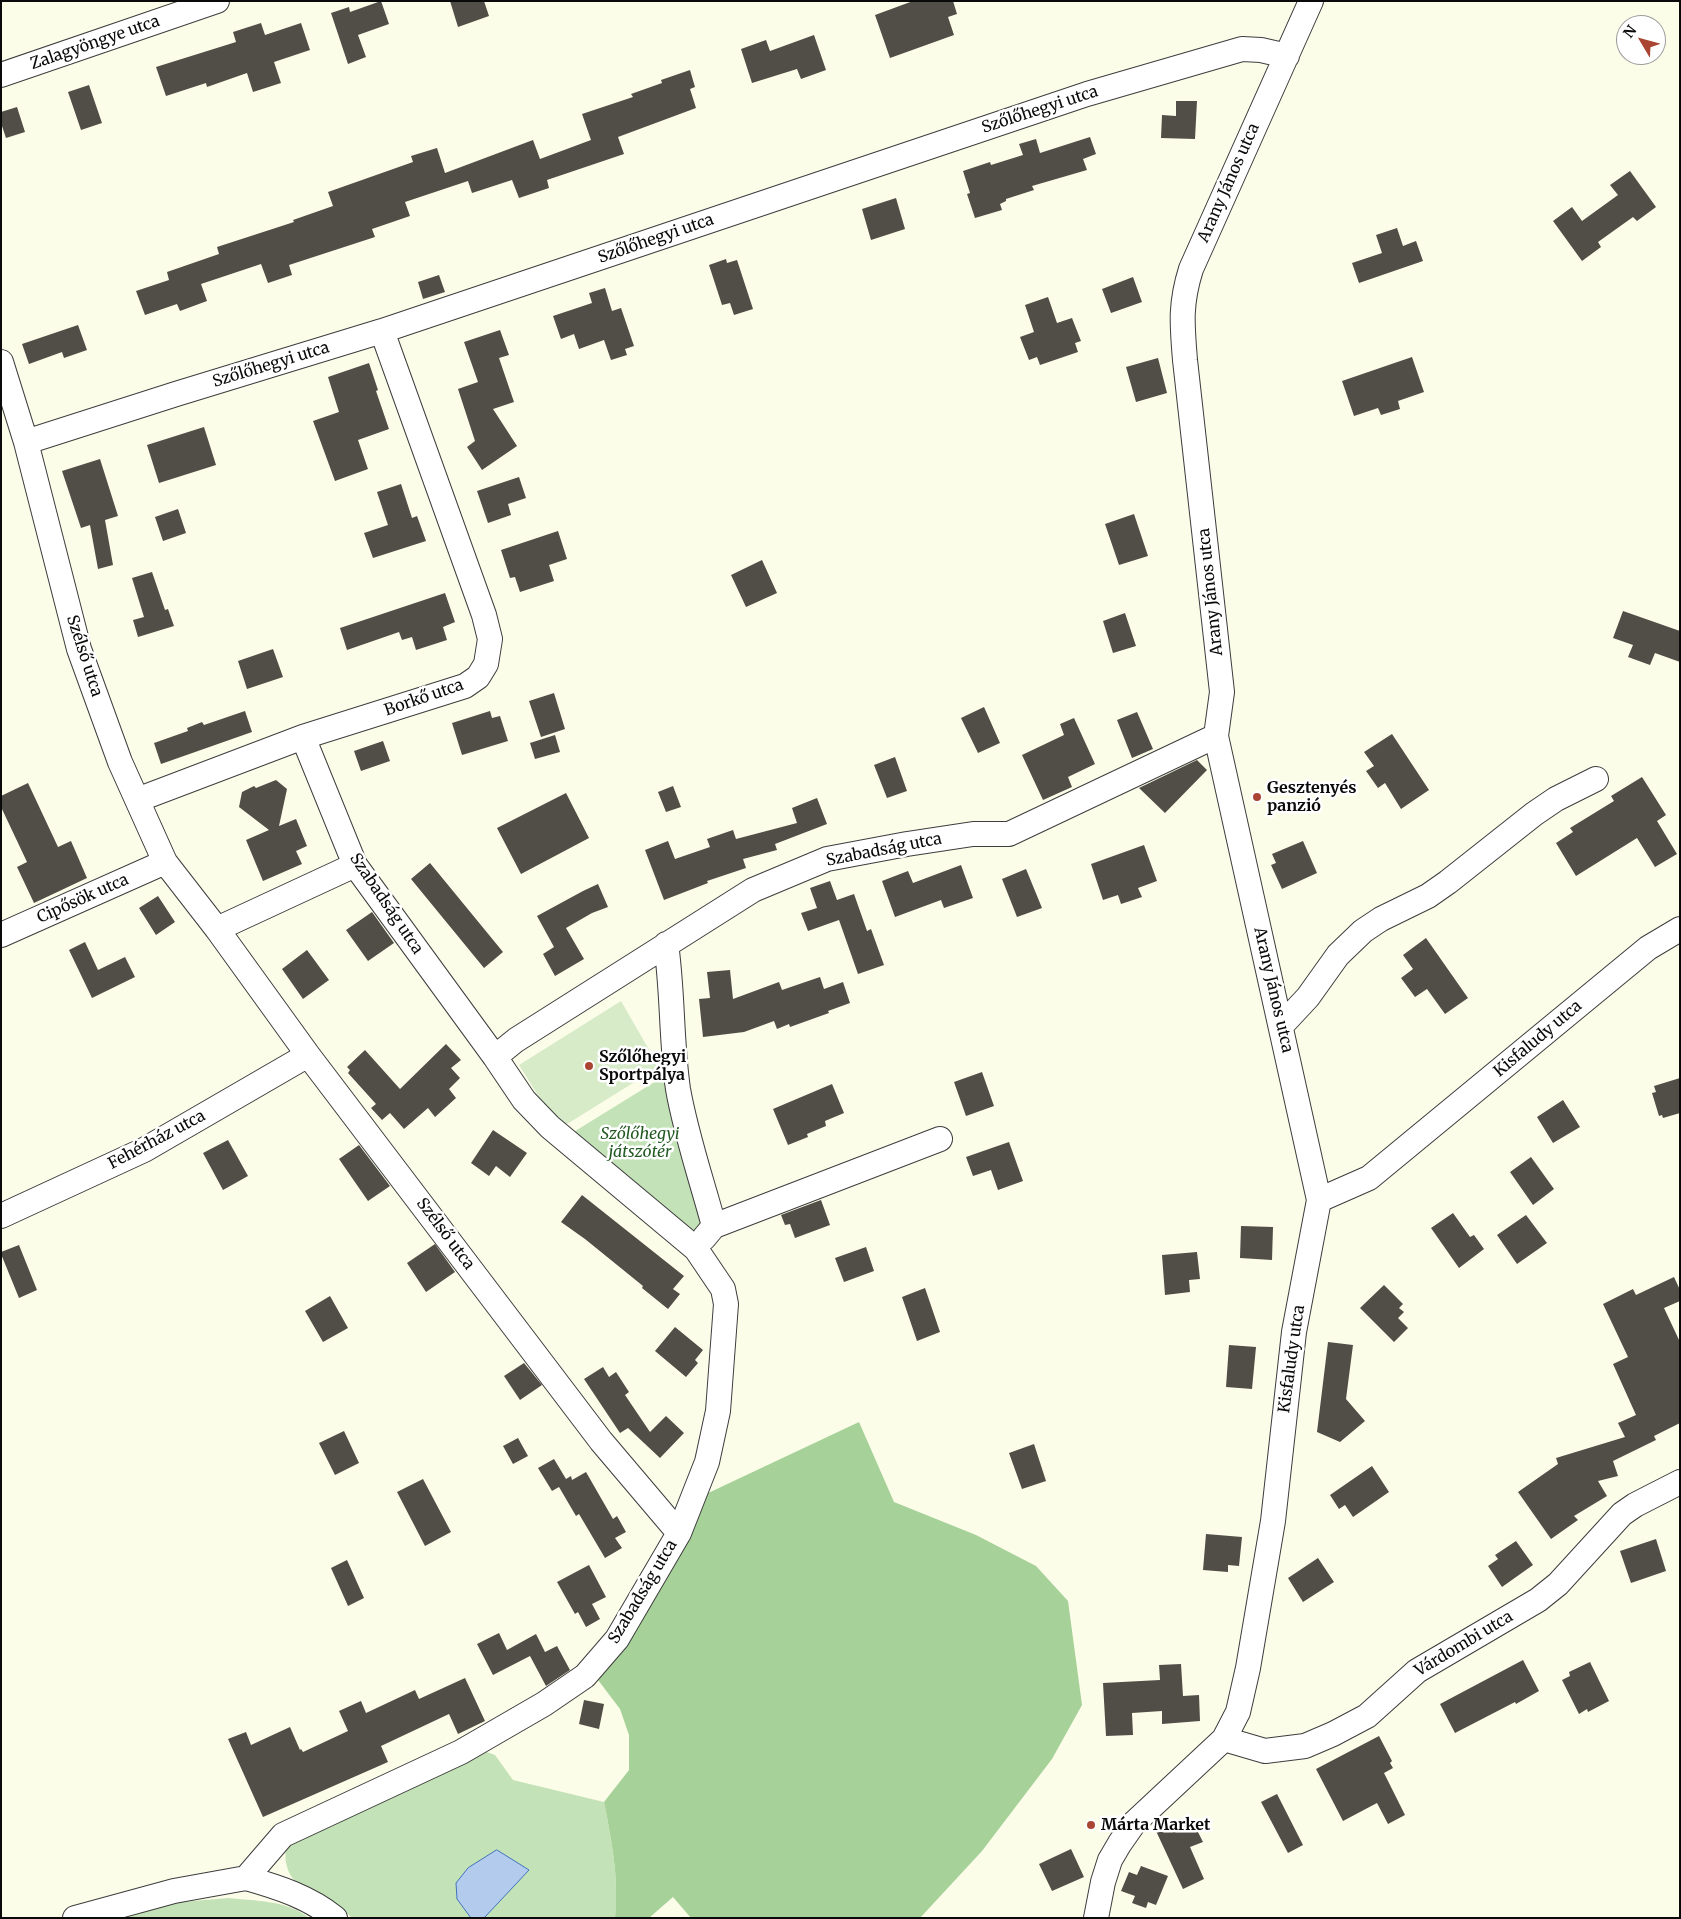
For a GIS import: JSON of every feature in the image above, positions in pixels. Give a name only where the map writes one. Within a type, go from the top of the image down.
[{"type":"street","name":"Zalagyöngye utca","points":[[1,75],[217,1]]},
{"type":"street","name":"Arany János utca","points":[[1311,1],[1191,269],[1184,290],[1182,308],[1186,370],[1222,692],[1216,736],[1319,1200]]},
{"type":"street","name":"Szőlőhegyi utca","points":[[26,442],[382,331],[1087,94],[1242,49],[1261,50],[1287,56]]},
{"type":"street","name":"Borkő utca","points":[[136,800],[304,737],[465,686],[478,677],[486,664],[490,639],[484,614],[382,331]]},
{"type":"street","name":"Szélső utca","points":[[1,362],[26,442],[80,649],[120,762],[165,862],[217,929],[308,1055],[601,1441],[679,1533]]},
{"type":"street","name":"Szabadság utca","points":[[495,1057],[516,1040],[753,890],[827,859],[973,834],[1009,834],[1216,736]]},
{"type":"street","name":"Szabadság utca","points":[[246,1878],[283,1835],[461,1752],[544,1704],[585,1676],[617,1639],[679,1533],[706,1462],[718,1411],[726,1304],[723,1289],[696,1250],[550,1127],[524,1100],[495,1057],[355,865],[304,737]]},
{"type":"street","points":[[1281,1026],[1308,997],[1338,955],[1363,931],[1381,919],[1428,896],[1534,814],[1556,799],[1596,779]]},
{"type":"street","name":"Cipősök utca","points":[[1,935],[165,862]]},
{"type":"street","points":[[217,929],[355,865]]},
{"type":"street","name":"Kisfaludy utca","points":[[1096,1918],[1098,1900],[1110,1860],[1134,1823],[1224,1739],[1238,1712],[1250,1658],[1273,1521],[1294,1332],[1319,1200],[1369,1178],[1648,948],[1680,929]]},
{"type":"street","points":[[666,944],[678,1090],[714,1226]]},
{"type":"street","name":"Fehérház utca","points":[[1,1216],[144,1150],[308,1055]]},
{"type":"street","points":[[696,1250],[714,1226],[940,1138]]},
{"type":"street","name":"Várdombi utca","points":[[1224,1739],[1265,1751],[1305,1746],[1333,1734],[1366,1716],[1417,1671],[1538,1600],[1558,1584],[1622,1514],[1635,1505],[1680,1482]]},
{"type":"street","points":[[75,1918],[174,1892],[246,1878],[275,1886],[311,1901],[335,1918]]},
{"type":"green space","name":"Szőlőhegyi Sportpálya","points":[[621,1001],[659,1067],[559,1129],[519,1065]]},
{"type":"green space","name":"Szőlőhegyi játszótér","points":[[669,1073],[701,1226],[687,1238],[564,1138]]},
{"type":"green space","points":[[859,1422],[894,1502],[976,1535],[1036,1566],[1068,1601],[1082,1705],[1052,1759],[982,1851],[920,1918],[691,1918],[673,1897],[649,1918],[615,1918],[615,1874],[604,1802],[629,1770],[629,1735],[620,1709],[592,1672],[687,1503]]},
{"type":"green space","points":[[484,1751],[495,1755],[513,1780],[604,1802],[615,1874],[615,1918],[352,1918],[330,1902],[297,1883],[290,1874],[286,1862],[286,1846]]},
{"type":"green space","points":[[228,1898],[281,1905],[300,1912],[309,1918],[126,1918],[170,1903]]},
{"type":"water","points":[[497,1850],[529,1870],[484,1918],[471,1918],[457,1899],[456,1883],[468,1868]]},
{"type":"building","points":[[381,1],[389,24],[358,35],[366,57],[348,64],[331,13],[349,7],[350,12]]},
{"type":"building","points":[[450,1],[484,1],[489,16],[458,27]]},
{"type":"building","points":[[913,1],[953,1],[957,14],[948,17],[954,35],[890,58],[875,15]]},
{"type":"building","points":[[261,23],[265,35],[301,23],[310,50],[274,62],[281,83],[253,92],[247,73],[207,87],[206,83],[166,96],[156,67],[236,42],[233,32]]},
{"type":"building","points":[[814,35],[826,70],[801,79],[797,69],[752,83],[741,49],[766,40],[770,51]]},
{"type":"building","points":[[690,70],[695,87],[690,89],[696,108],[618,137],[624,154],[547,180],[549,188],[519,198],[512,180],[472,193],[468,181],[405,202],[410,216],[372,229],[375,237],[289,265],[292,275],[268,283],[261,264],[201,284],[207,301],[180,311],[177,304],[145,315],[136,291],[169,280],[167,272],[219,254],[217,247],[294,222],[293,220],[333,206],[328,192],[413,162],[411,156],[437,148],[445,173],[533,140],[540,159],[591,140],[582,114],[633,97],[631,94],[662,83],[661,80]]},
{"type":"building","points":[[89,85],[102,123],[81,130],[68,92]]},
{"type":"building","points":[[1176,101],[1197,101],[1195,139],[1161,138],[1162,115],[1176,116]]},
{"type":"building","points":[[17,107],[25,132],[6,138],[1,123],[1,112]]},
{"type":"building","points":[[1090,137],[1096,154],[1083,159],[1087,170],[1032,186],[1034,190],[1006,199],[1006,201],[1000,204],[1002,210],[975,218],[967,194],[970,193],[963,171],[990,162],[991,165],[1023,155],[1019,144],[1036,139],[1040,153]]},
{"type":"building","points":[[1630,171],[1656,207],[1637,221],[1633,217],[1598,242],[1601,247],[1582,261],[1553,221],[1572,207],[1582,221],[1618,195],[1610,185]]},
{"type":"building","points":[[896,198],[905,229],[871,240],[862,209]]},
{"type":"building","points":[[1397,228],[1403,246],[1416,241],[1423,261],[1359,283],[1352,263],[1382,253],[1376,235]]},
{"type":"building","points":[[726,259],[727,263],[737,260],[753,309],[734,315],[730,303],[722,305],[709,265]]},
{"type":"building","points":[[439,275],[445,292],[423,299],[418,282]]},
{"type":"building","points":[[1133,277],[1142,302],[1111,313],[1102,289]]},
{"type":"building","points":[[605,288],[612,311],[621,308],[634,346],[625,349],[627,355],[611,360],[604,340],[579,349],[574,334],[561,339],[553,316],[592,303],[589,293]]},
{"type":"building","points":[[1048,297],[1057,323],[1072,318],[1081,341],[1075,343],[1078,352],[1040,365],[1037,357],[1029,360],[1020,337],[1034,332],[1025,305]]},
{"type":"building","points":[[78,325],[87,350],[64,358],[62,352],[29,364],[22,344]]},
{"type":"building","points":[[500,330],[509,355],[499,358],[514,402],[493,409],[517,446],[482,470],[467,447],[475,441],[458,389],[478,382],[464,342]]},
{"type":"building","points":[[1412,357],[1424,392],[1398,401],[1400,409],[1381,415],[1378,408],[1354,416],[1342,381]]},
{"type":"building","points":[[1158,358],[1167,393],[1136,402],[1126,367]]},
{"type":"building","points":[[369,363],[389,429],[358,440],[368,469],[335,481],[313,421],[339,412],[328,377]]},
{"type":"building","points":[[204,427],[216,465],[159,483],[147,445]]},
{"type":"building","points":[[100,459],[118,516],[105,520],[113,565],[98,569],[90,525],[81,528],[62,471]]},
{"type":"building","points":[[519,477],[526,498],[508,504],[511,515],[488,523],[477,491]]},
{"type":"building","points":[[401,484],[412,518],[417,516],[426,541],[373,558],[364,533],[388,525],[377,492]]},
{"type":"building","points":[[178,509],[186,533],[163,541],[155,517]]},
{"type":"building","points":[[1134,514],[1148,556],[1119,565],[1105,524]]},
{"type":"building","points":[[558,531],[567,559],[549,565],[554,581],[520,592],[515,577],[510,578],[501,550]]},
{"type":"building","points":[[762,560],[777,593],[746,607],[731,575]]},
{"type":"building","points":[[152,572],[165,610],[168,609],[174,626],[138,637],[133,620],[144,617],[132,578]]},
{"type":"building","points":[[445,593],[455,622],[443,627],[447,640],[416,650],[412,637],[402,640],[399,632],[347,650],[340,628]]},
{"type":"building","points":[[1623,611],[1680,631],[1680,662],[1655,653],[1650,665],[1628,657],[1633,645],[1613,638]]},
{"type":"building","points":[[1125,613],[1136,646],[1113,653],[1103,621]]},
{"type":"building","points":[[273,649],[283,677],[247,689],[238,661]]},
{"type":"building","points":[[554,693],[565,729],[541,737],[529,701]]},
{"type":"building","points":[[984,707],[1000,743],[978,753],[961,718]]},
{"type":"building","points":[[245,711],[252,732],[161,764],[154,743],[188,731],[187,728],[202,722],[204,725]]},
{"type":"building","points":[[490,711],[492,718],[500,716],[508,741],[462,755],[452,723]]},
{"type":"building","points":[[1137,712],[1153,749],[1132,758],[1117,720]]},
{"type":"building","points":[[1074,718],[1095,764],[1068,777],[1072,787],[1043,800],[1022,755],[1064,735],[1060,724]]},
{"type":"building","points":[[1392,734],[1429,790],[1401,809],[1385,783],[1378,788],[1366,771],[1374,766],[1364,752]]},
{"type":"building","points":[[555,735],[560,752],[535,759],[530,743]]},
{"type":"building","points":[[383,741],[390,761],[361,771],[354,751]]},
{"type":"building","points":[[895,757],[907,791],[887,798],[874,765]]},
{"type":"building","points":[[1197,760],[1207,770],[1165,813],[1139,788]]},
{"type":"building","points":[[1642,777],[1666,815],[1657,821],[1677,854],[1655,867],[1637,838],[1576,876],[1556,843],[1573,832],[1570,828],[1614,801],[1611,796]]},
{"type":"building","points":[[276,780],[287,789],[279,826],[296,819],[307,846],[296,851],[302,864],[263,881],[246,840],[269,830],[239,807],[242,792],[254,786],[256,788]]},
{"type":"building","points":[[28,783],[58,847],[71,841],[87,878],[34,903],[17,867],[27,862],[1,807],[1,796]]},
{"type":"building","points":[[673,786],[681,807],[666,812],[658,792]]},
{"type":"building","points":[[566,793],[589,838],[521,874],[497,828]]},
{"type":"building","points":[[817,798],[827,824],[775,844],[777,850],[743,859],[746,868],[707,881],[708,883],[664,900],[645,850],[668,841],[675,859],[710,847],[707,839],[733,830],[736,839],[797,823],[792,808]]},
{"type":"building","points":[[1303,841],[1317,873],[1282,889],[1271,865],[1276,863],[1272,854]]},
{"type":"building","points":[[1144,845],[1157,881],[1138,888],[1142,897],[1121,904],[1118,895],[1103,900],[1091,864]]},
{"type":"building","points":[[430,863],[503,952],[484,968],[411,879]]},
{"type":"building","points":[[961,865],[973,898],[944,908],[941,900],[895,917],[882,881],[908,871],[913,883]]},
{"type":"building","points":[[1026,869],[1042,908],[1017,917],[1002,879]]},
{"type":"building","points":[[830,881],[837,900],[854,894],[867,931],[871,929],[884,965],[858,974],[839,920],[808,931],[801,913],[817,908],[810,888]]},
{"type":"building","points":[[598,884],[608,907],[592,913],[566,928],[584,959],[555,976],[543,954],[554,947],[537,916]]},
{"type":"building","points":[[158,896],[175,922],[156,935],[139,908]]},
{"type":"building","points":[[372,912],[394,943],[368,961],[346,930]]},
{"type":"building","points":[[1426,938],[1468,998],[1445,1014],[1427,989],[1415,997],[1401,978],[1413,969],[1403,955]]},
{"type":"building","points":[[85,942],[98,970],[125,957],[135,977],[92,998],[69,950]]},
{"type":"building","points":[[307,950],[329,980],[303,999],[282,969]]},
{"type":"building","points":[[730,970],[733,999],[779,982],[782,990],[820,977],[824,989],[843,982],[850,1003],[790,1027],[789,1024],[777,1029],[774,1021],[744,1032],[703,1037],[699,999],[710,998],[707,972]]},
{"type":"building","points":[[446,1044],[461,1060],[451,1068],[460,1078],[449,1089],[456,1098],[435,1117],[428,1108],[404,1129],[390,1113],[382,1120],[371,1108],[376,1104],[348,1073],[350,1070],[347,1067],[365,1050],[400,1089]]},
{"type":"building","points":[[982,1072],[994,1106],[966,1116],[954,1082]]},
{"type":"building","points":[[1680,1078],[1680,1113],[1663,1118],[1662,1115],[1659,1116],[1652,1093],[1656,1092],[1654,1086]]},
{"type":"building","points":[[832,1084],[844,1113],[825,1121],[826,1126],[807,1134],[808,1137],[788,1145],[773,1109]]},
{"type":"building","points":[[1563,1100],[1580,1127],[1553,1143],[1537,1117]]},
{"type":"building","points":[[493,1130],[527,1153],[510,1177],[496,1166],[489,1176],[471,1163]]},
{"type":"building","points":[[228,1140],[248,1176],[223,1190],[203,1153]]},
{"type":"building","points":[[1009,1142],[1023,1181],[998,1190],[991,1170],[973,1176],[966,1157]]},
{"type":"building","points":[[359,1145],[390,1186],[368,1201],[339,1159]]},
{"type":"building","points":[[1531,1157],[1554,1189],[1533,1205],[1510,1172]]},
{"type":"building","points":[[582,1195],[684,1276],[673,1289],[680,1294],[668,1309],[642,1288],[643,1286],[561,1222]]},
{"type":"building","points":[[821,1200],[830,1225],[795,1238],[790,1224],[785,1225],[781,1215]]},
{"type":"building","points":[[1453,1213],[1470,1237],[1474,1235],[1484,1249],[1459,1268],[1431,1228]]},
{"type":"building","points":[[1526,1215],[1547,1243],[1517,1264],[1497,1235]]},
{"type":"building","points":[[1241,1226],[1273,1227],[1272,1260],[1240,1258]]},
{"type":"building","points":[[435,1244],[455,1272],[426,1292],[407,1263]]},
{"type":"building","points":[[19,1245],[37,1290],[19,1298],[1,1252]]},
{"type":"building","points":[[866,1247],[874,1271],[844,1282],[835,1258]]},
{"type":"building","points":[[1197,1252],[1200,1279],[1189,1280],[1190,1292],[1165,1295],[1162,1255]]},
{"type":"building","points":[[1674,1277],[1680,1290],[1680,1301],[1664,1308],[1680,1342],[1680,1423],[1654,1436],[1656,1440],[1613,1461],[1618,1476],[1598,1481],[1607,1496],[1574,1516],[1578,1520],[1551,1539],[1518,1492],[1558,1464],[1556,1458],[1625,1437],[1618,1423],[1636,1415],[1613,1364],[1628,1357],[1603,1304],[1633,1289],[1636,1295]]},
{"type":"building","points":[[1384,1285],[1403,1304],[1399,1308],[1404,1312],[1398,1318],[1408,1328],[1394,1342],[1360,1308]]},
{"type":"building","points":[[925,1288],[940,1332],[917,1341],[902,1297]]},
{"type":"building","points":[[330,1296],[348,1328],[323,1342],[305,1311]]},
{"type":"building","points":[[675,1327],[703,1350],[695,1360],[698,1363],[686,1377],[655,1351]]},
{"type":"building","points":[[1328,1342],[1353,1345],[1346,1399],[1365,1421],[1340,1442],[1317,1432]]},
{"type":"building","points":[[1229,1345],[1256,1347],[1252,1389],[1226,1387]]},
{"type":"building","points":[[524,1363],[542,1385],[520,1400],[504,1376]]},
{"type":"building","points":[[603,1367],[609,1377],[616,1372],[629,1392],[625,1395],[650,1432],[666,1416],[684,1433],[660,1458],[628,1428],[620,1433],[584,1379]]},
{"type":"building","points":[[344,1431],[359,1463],[335,1475],[319,1443]]},
{"type":"building","points":[[518,1438],[528,1456],[513,1464],[503,1446]]},
{"type":"building","points":[[1034,1444],[1046,1481],[1022,1489],[1009,1453]]},
{"type":"building","points":[[554,1459],[566,1479],[571,1476],[572,1480],[586,1472],[613,1519],[617,1516],[626,1532],[615,1538],[622,1548],[605,1558],[579,1514],[576,1516],[559,1487],[552,1491],[538,1468]]},
{"type":"building","points":[[1372,1466],[1389,1492],[1353,1517],[1345,1505],[1339,1509],[1330,1495]]},
{"type":"building","points":[[423,1479],[451,1532],[425,1546],[397,1492]]},
{"type":"building","points":[[1206,1534],[1242,1537],[1239,1566],[1228,1565],[1228,1572],[1203,1570]]},
{"type":"building","points":[[1656,1539],[1666,1571],[1631,1583],[1620,1551]]},
{"type":"building","points":[[1516,1541],[1533,1565],[1502,1587],[1488,1566],[1498,1559],[1495,1555]]},
{"type":"building","points":[[1318,1558],[1334,1582],[1303,1602],[1288,1578]]},
{"type":"building","points":[[347,1560],[364,1598],[348,1606],[331,1568]]},
{"type":"building","points":[[589,1565],[606,1597],[592,1604],[600,1619],[586,1627],[578,1612],[575,1614],[557,1582]]},
{"type":"building","points":[[499,1633],[507,1650],[536,1634],[545,1652],[557,1646],[570,1670],[546,1686],[530,1656],[493,1675],[477,1644]]},
{"type":"building","points":[[1523,1660],[1539,1691],[1455,1733],[1440,1704]]},
{"type":"building","points":[[1590,1662],[1609,1701],[1588,1712],[1587,1709],[1579,1714],[1562,1680],[1570,1676],[1569,1672]]},
{"type":"building","points":[[1181,1664],[1183,1696],[1199,1695],[1200,1721],[1162,1724],[1162,1711],[1132,1713],[1133,1735],[1106,1736],[1103,1683],[1160,1680],[1159,1665]]},
{"type":"building","points":[[465,1678],[485,1721],[458,1734],[449,1714],[381,1746],[388,1762],[263,1817],[228,1739],[246,1732],[251,1745],[290,1727],[300,1750],[303,1752],[348,1731],[339,1711],[361,1701],[366,1713],[415,1690],[419,1699]]},
{"type":"building","points":[[584,1700],[604,1704],[599,1729],[579,1724]]},
{"type":"building","points":[[1379,1736],[1392,1761],[1390,1763],[1393,1768],[1384,1773],[1405,1815],[1388,1824],[1377,1803],[1343,1821],[1316,1769]]},
{"type":"building","points":[[1277,1794],[1303,1845],[1288,1853],[1261,1802]]},
{"type":"building","points":[[1185,1818],[1191,1830],[1196,1828],[1203,1842],[1190,1847],[1204,1879],[1183,1889],[1156,1831]]},
{"type":"building","points":[[1071,1849],[1084,1877],[1052,1891],[1039,1864]]},
{"type":"building","points":[[1141,1866],[1168,1876],[1156,1905],[1148,1902],[1146,1908],[1132,1903],[1135,1896],[1121,1891],[1129,1872],[1137,1875]]},
{"type":"place","name":"Gesztenyés panzió","points":[[1257,797]]},
{"type":"place","name":"Szőlőhegyi Sportpálya","points":[[589,1066]]},
{"type":"place","name":"Márta Market","points":[[1091,1825]]}]
